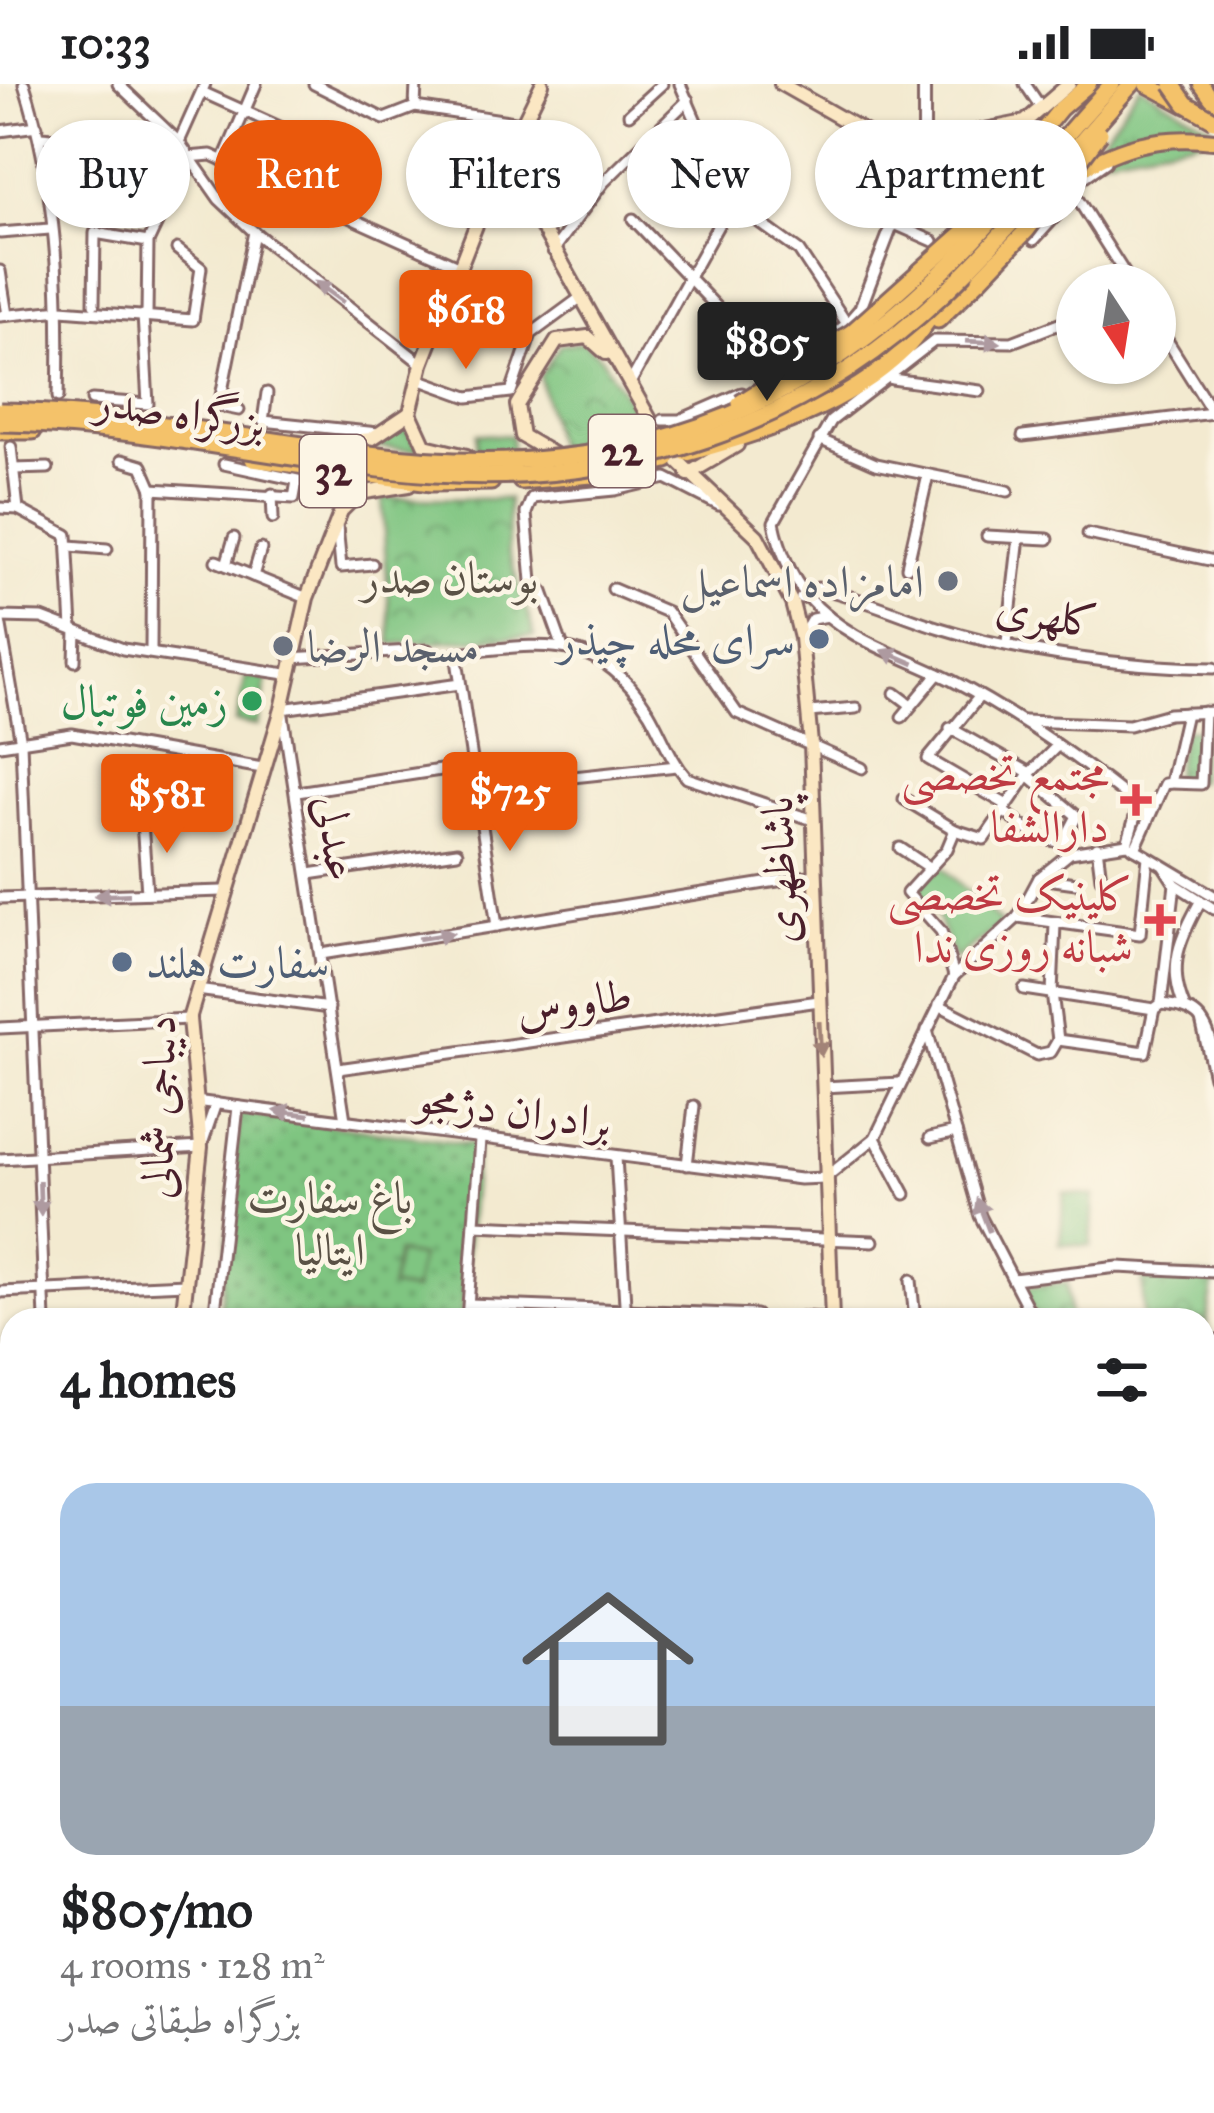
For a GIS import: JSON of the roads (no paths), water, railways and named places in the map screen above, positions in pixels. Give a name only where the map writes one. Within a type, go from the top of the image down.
[{"type":"highway","name":"بزرگراه صدر","points":[[0,411],[156,420],[315,445],[486,460],[584,455],[756,402],[809,374],[880,322],[988,222],[1110,84]]},
{"type":"highway","name":"22","points":[[0,411],[155,422],[372,455],[486,463],[602,455],[677,438],[758,406],[881,324],[975,238],[1110,84]]},
{"type":"highway","name":"بزرگراه صدر","points":[[1087,138],[1133,84]]},
{"type":"highway","name":"22","points":[[0,427],[148,434],[451,475],[568,473],[692,447],[794,404],[892,339],[1001,235],[1133,84]]},
{"type":"highway","points":[[904,350],[980,279],[1056,194],[1133,84]]},
{"type":"highway","points":[[1172,84],[1186,104],[1214,119]]},
{"type":"highway","points":[[662,432],[740,403],[852,332],[925,272],[1067,124],[1088,110]]},
{"type":"highway","name":"بزرگراه صدر","points":[[0,427],[149,442],[431,483],[555,480],[680,462],[773,430],[845,391],[904,350],[1010,228]]},
{"type":"main road","points":[[524,120],[542,84]]},
{"type":"main road","points":[[781,84],[844,120]]},
{"type":"main road","points":[[1028,120],[1069,84]]},
{"type":"main road","points":[[880,322],[920,282],[1060,109],[1089,84]]},
{"type":"main road","points":[[1146,84],[1214,119]]},
{"type":"main road","points":[[1201,84],[1214,102]]},
{"type":"main road","points":[[1087,169],[1114,151],[1167,139],[1214,141]]},
{"type":"main road","points":[[315,445],[385,434],[410,412],[422,364],[477,228]]},
{"type":"main road","points":[[541,228],[629,385]]},
{"type":"main road","points":[[584,455],[535,448],[517,424],[518,404],[546,351],[572,336],[588,337],[662,432]]},
{"type":"main road","points":[[410,412],[424,446],[486,460]]},
{"type":"main road","name":"پاشاظهری","points":[[680,462],[757,536],[792,604],[801,638],[811,744],[831,1308]]},
{"type":"main road","name":"دیباجی شمالی","points":[[183,1308],[201,1148],[189,1019],[282,709],[286,674],[307,598],[337,520],[359,493],[431,483]]},
{"type":"street","points":[[24,84],[36,122]]},
{"type":"street","points":[[241,120],[256,84]]},
{"type":"street","points":[[314,84],[384,119],[416,107],[502,120]]},
{"type":"street","points":[[416,84],[416,107]]},
{"type":"street","points":[[628,114],[662,84]]},
{"type":"street","points":[[680,84],[696,120]]},
{"type":"street","points":[[924,84],[924,120]]},
{"type":"street","points":[[1025,84],[1042,109]]},
{"type":"street","points":[[124,86],[157,120]]},
{"type":"street","points":[[189,120],[204,88],[262,120]]},
{"type":"street","points":[[553,251],[603,183],[688,100]]},
{"type":"street","points":[[0,131],[36,132]]},
{"type":"street","points":[[1087,180],[1121,154],[1167,139]]},
{"type":"street","points":[[190,160],[218,199],[254,232],[422,364]]},
{"type":"street","points":[[1087,213],[1119,264]]},
{"type":"street","points":[[92,400],[148,404],[145,315],[148,242],[154,228]]},
{"type":"street","points":[[373,228],[460,267]]},
{"type":"street","points":[[642,228],[733,324]]},
{"type":"street","points":[[629,385],[716,228]]},
{"type":"street","points":[[767,228],[799,251],[847,324]]},
{"type":"street","points":[[662,432],[729,401],[847,324],[860,309],[890,228]]},
{"type":"street","points":[[903,228],[933,241]]},
{"type":"street","points":[[1034,240],[1043,228]]},
{"type":"street","points":[[0,233],[50,230],[61,310],[58,398]]},
{"type":"street","points":[[239,410],[219,406],[254,232]]},
{"type":"street","points":[[94,304],[94,233],[148,242]]},
{"type":"street","points":[[0,271],[3,316],[61,310],[193,320],[201,268],[177,249]]},
{"type":"street","points":[[418,379],[468,397],[511,392],[531,334],[580,298]]},
{"type":"street","points":[[1056,325],[1012,342],[934,341],[892,379],[831,422],[774,522],[778,543],[805,595],[870,645],[938,674],[1019,721],[1142,812]]},
{"type":"street","points":[[1023,436],[1214,414],[1176,354]]},
{"type":"street","points":[[892,379],[980,391]]},
{"type":"street","points":[[267,393],[262,421],[385,434]]},
{"type":"street","points":[[819,439],[876,464],[1008,491]]},
{"type":"street","points":[[11,447],[18,509]]},
{"type":"street","points":[[122,460],[142,466],[152,489],[151,652]]},
{"type":"street","points":[[224,464],[325,486],[334,496]]},
{"type":"street","points":[[13,469],[48,468]]},
{"type":"street","points":[[907,567],[928,475]]},
{"type":"street","points":[[562,645],[543,592],[532,581],[526,529],[532,498],[615,490],[666,478],[725,508]]},
{"type":"street","points":[[152,489],[294,497],[297,481]]},
{"type":"street","points":[[272,494],[273,518]]},
{"type":"street","points":[[0,508],[18,509],[67,535],[75,662]]},
{"type":"street","points":[[337,520],[341,568],[372,564]]},
{"type":"street","points":[[1088,535],[1214,561]]},
{"type":"street","points":[[987,536],[1048,539]]},
{"type":"street","points":[[1007,642],[1019,537]]},
{"type":"street","points":[[234,538],[221,563],[307,598]]},
{"type":"street","points":[[70,546],[107,549]]},
{"type":"street","points":[[253,576],[261,549]]},
{"type":"street","name":"کلهری","points":[[805,595],[818,588],[836,592],[940,628],[1007,642],[1214,668]]},
{"type":"street","points":[[613,589],[667,613],[737,712],[862,769]]},
{"type":"street","points":[[792,604],[805,595]]},
{"type":"street","points":[[801,638],[812,619],[833,617]]},
{"type":"street","points":[[45,1308],[21,742],[0,619],[42,618],[123,649],[286,674]]},
{"type":"street","points":[[497,926],[456,653],[562,645],[616,670],[653,719],[677,766],[707,787],[813,820]]},
{"type":"street","points":[[290,658],[428,650]]},
{"type":"street","points":[[902,717],[938,674]]},
{"type":"street","points":[[282,709],[460,684]]},
{"type":"street","points":[[895,693],[911,705]]},
{"type":"street","points":[[979,697],[928,759],[1005,808],[1037,837],[1069,848],[1131,846],[1214,896]]},
{"type":"street","points":[[809,712],[856,708]]},
{"type":"street","name":"عبدلی","points":[[282,709],[345,1120]]},
{"type":"street","points":[[1112,726],[1114,709]]},
{"type":"street","points":[[1019,721],[1112,726],[1169,714],[1209,712],[1201,784],[1164,784],[1142,812],[1131,846]]},
{"type":"street","points":[[1170,783],[1186,713]]},
{"type":"street","points":[[1127,744],[1129,725]]},
{"type":"street","points":[[825,1178],[875,1138],[954,976],[1018,917],[1039,878],[1069,848],[1077,816],[1029,774],[950,728]]},
{"type":"street","points":[[272,737],[281,734],[290,741]]},
{"type":"street","points":[[0,745],[94,736],[262,768]]},
{"type":"street","points":[[904,800],[955,830],[984,839],[1029,774],[1057,746]]},
{"type":"street","points":[[478,787],[677,766]]},
{"type":"street","points":[[297,793],[447,770]]},
{"type":"street","points":[[142,822],[147,893]]},
{"type":"street","points":[[954,976],[941,931],[907,893],[955,830]]},
{"type":"street","points":[[1096,847],[1101,878]]},
{"type":"street","points":[[900,848],[930,868]]},
{"type":"street","points":[[309,874],[457,852]]},
{"type":"street","points":[[1018,917],[1140,934],[1148,857]]},
{"type":"street","points":[[1164,867],[1175,884],[1214,909]]},
{"type":"street","points":[[321,954],[815,874]]},
{"type":"street","points":[[1039,878],[1076,883]]},
{"type":"street","points":[[1058,1040],[1145,1052],[1157,1006],[1175,884]]},
{"type":"street","points":[[0,898],[224,891]]},
{"type":"street","points":[[1184,1006],[1174,982],[1174,958],[1200,902]]},
{"type":"street","points":[[939,1004],[1037,1055],[1051,1052],[1058,1040],[1052,993],[1055,924]]},
{"type":"street","points":[[1024,988],[1184,1006],[1199,1015],[1214,1052]]},
{"type":"street","points":[[197,990],[329,1008]]},
{"type":"street","name":"طاووس","points":[[338,1069],[819,1001]]},
{"type":"street","points":[[1199,1015],[1214,1077]]},
{"type":"street","points":[[0,1028],[189,1019]]},
{"type":"street","points":[[927,1030],[980,1216],[1028,1308]]},
{"type":"street","points":[[823,1087],[901,1083]]},
{"type":"street","name":"برادران دژمجو","points":[[195,1101],[616,1157],[825,1178]]},
{"type":"street","points":[[0,1159],[201,1148],[216,1103]]},
{"type":"street","points":[[215,1308],[238,1106]]},
{"type":"street","points":[[687,1165],[694,1106]]},
{"type":"street","points":[[930,1138],[956,1132]]},
{"type":"street","points":[[875,1138],[905,1194]]},
{"type":"street","points":[[468,1308],[480,1140]]},
{"type":"street","points":[[616,1157],[626,1308]]},
{"type":"street","points":[[474,1225],[873,1241]]},
{"type":"street","points":[[1013,1279],[1118,1267],[1214,1272]]},
{"type":"street","points":[[911,1280],[914,1308]]},
{"type":"street","points":[[0,1292],[186,1284]]},
{"type":"street","points":[[469,1304],[526,1308]]},
{"type":"place","name":"امامزاده اسماعیل","points":[[948,581]]},
{"type":"place","name":"سرای محله چیذر","points":[[819,639]]},
{"type":"place","name":"مسجد الرضا","points":[[283,646]]},
{"type":"place","name":"زمین فوتبال","points":[[252,701]]},
{"type":"place","name":"مجتمع تخصصی دارالشفا","points":[[1136,800]]},
{"type":"place","name":"کلینیک تخصصی شبانه روزی ندا","points":[[1160,920]]},
{"type":"place","name":"سفارت هلند","points":[[122,962]]},
{"type":"park label","name":"بوستان صدر","points":[[450,577]]},
{"type":"park label","name":"باغ سفارت ایتالیا","points":[[330,1223]]}]
